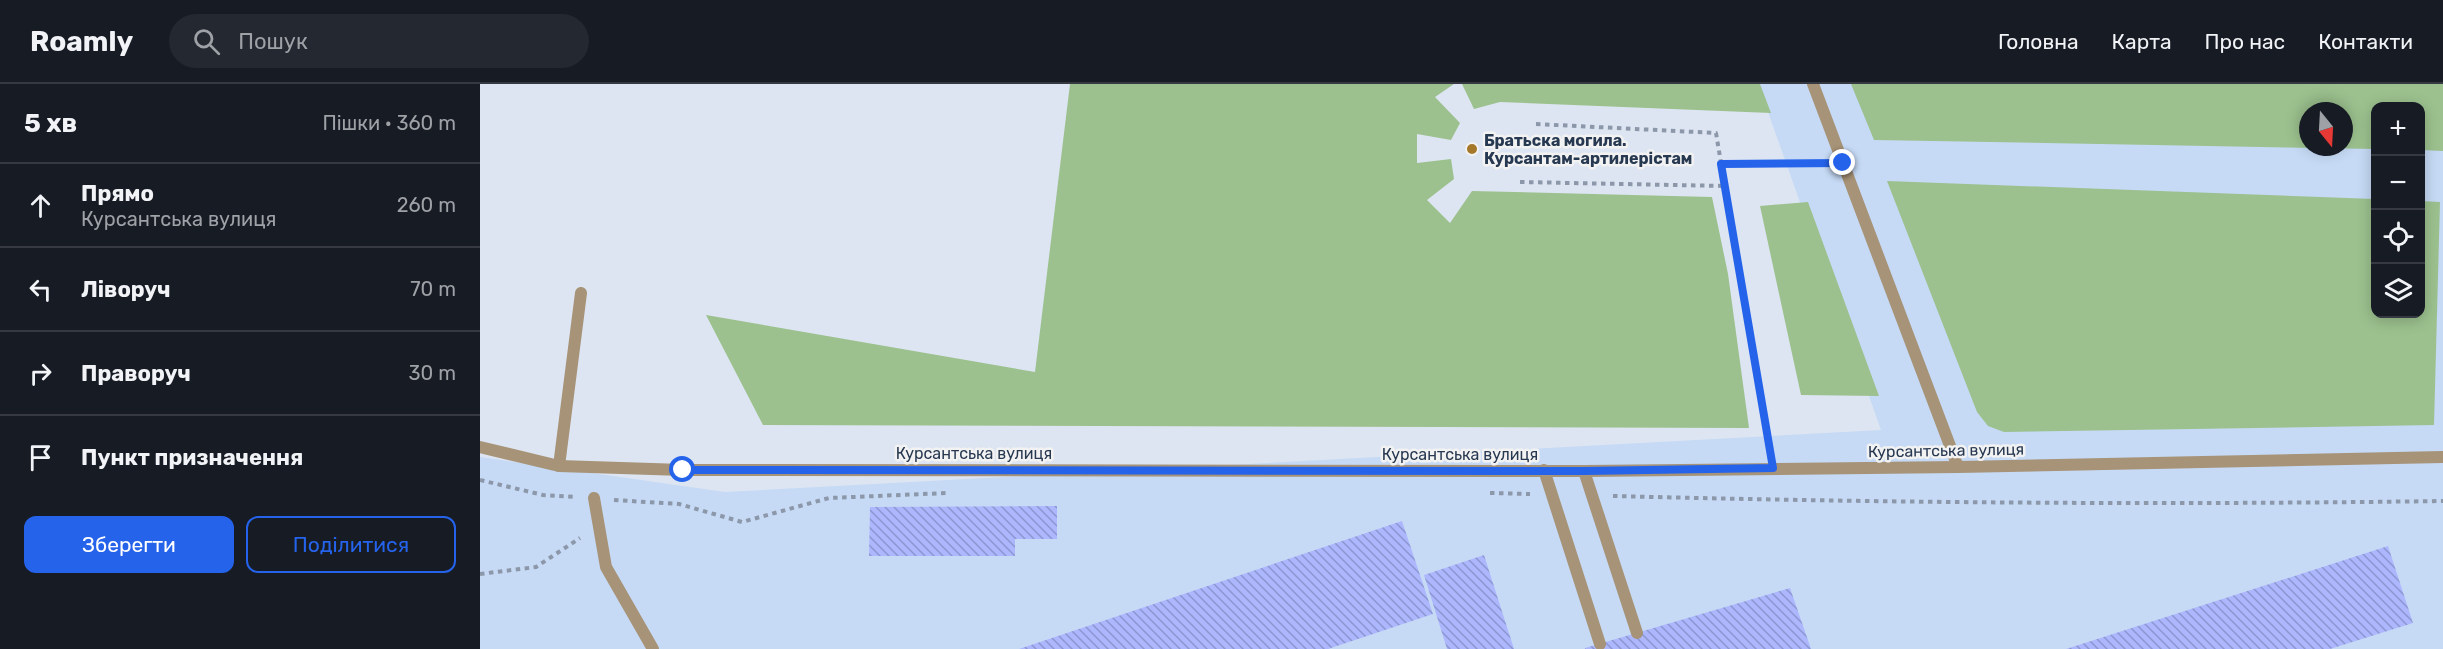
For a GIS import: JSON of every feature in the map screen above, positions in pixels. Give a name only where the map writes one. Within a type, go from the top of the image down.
[{"type":"street","points":[[1813,84],[1958,467]]},
{"type":"street","points":[[559,466],[581,292]]},
{"type":"street","name":"Курсантська вулиця","points":[[480,447],[559,466],[683,470],[1584,471],[1958,467],[2443,457]]},
{"type":"street","points":[[1544,470],[1600,644]]},
{"type":"street","points":[[1584,471],[1637,633]]},
{"type":"street","points":[[594,498],[606,567],[652,649]]},
{"type":"path","points":[[1536,124],[1716,133],[1773,468]]},
{"type":"path","points":[[1721,164],[1843,163]]},
{"type":"path","points":[[1520,182],[1725,186]]},
{"type":"path","points":[[480,480],[543,495],[679,504],[742,522],[829,498],[955,492]]},
{"type":"path","points":[[1486,493],[1552,495]]},
{"type":"path","points":[[1592,495],[1800,501],[2202,505],[2443,501]]},
{"type":"path","points":[[480,574],[536,567],[598,526]]},
{"type":"shaded area","points":[[1758,84],[2443,84],[2443,649],[480,649],[480,457],[725,492],[1881,430]]},
{"type":"green space","points":[[1070,84],[1454,84],[1435,97],[1460,123],[1451,140],[1417,134],[1417,163],[1451,159],[1454,179],[1427,200],[1450,223],[1472,191],[1712,197],[1728,274],[1749,428],[763,425],[706,315],[1035,372]]},
{"type":"green space","points":[[1462,84],[1760,84],[1771,113],[1500,102],[1474,109]]},
{"type":"green space","points":[[1851,84],[2443,84],[2443,151],[2425,150],[2425,102],[2371,102],[2371,149],[2353,149],[2353,102],[2299,102],[2299,148],[1874,140]]},
{"type":"green space","points":[[1887,181],[2371,199],[2371,318],[2425,318],[2425,201],[2440,202],[2434,425],[2004,432],[1988,426],[1977,412]]},
{"type":"green space","points":[[1808,202],[1879,396],[1801,395],[1760,206]]},
{"type":"building","points":[[1057,506],[1057,539],[1015,539],[1015,556],[869,556],[870,507]]},
{"type":"building","points":[[1402,521],[1433,614],[1328,649],[1019,649]]},
{"type":"building","points":[[2388,546],[2413,623],[2330,649],[2066,649]]},
{"type":"building","points":[[1484,555],[1514,649],[1447,649],[1424,575]]},
{"type":"building","points":[[1790,588],[1811,649],[1585,649],[1585,648]]},
{"type":"place","name":"Братьска могила. Курсантам-артилерістам","points":[[1472,149]]},
{"type":"route","points":[[683,470],[1584,471],[1773,468],[1721,164],[1843,163]]}]
